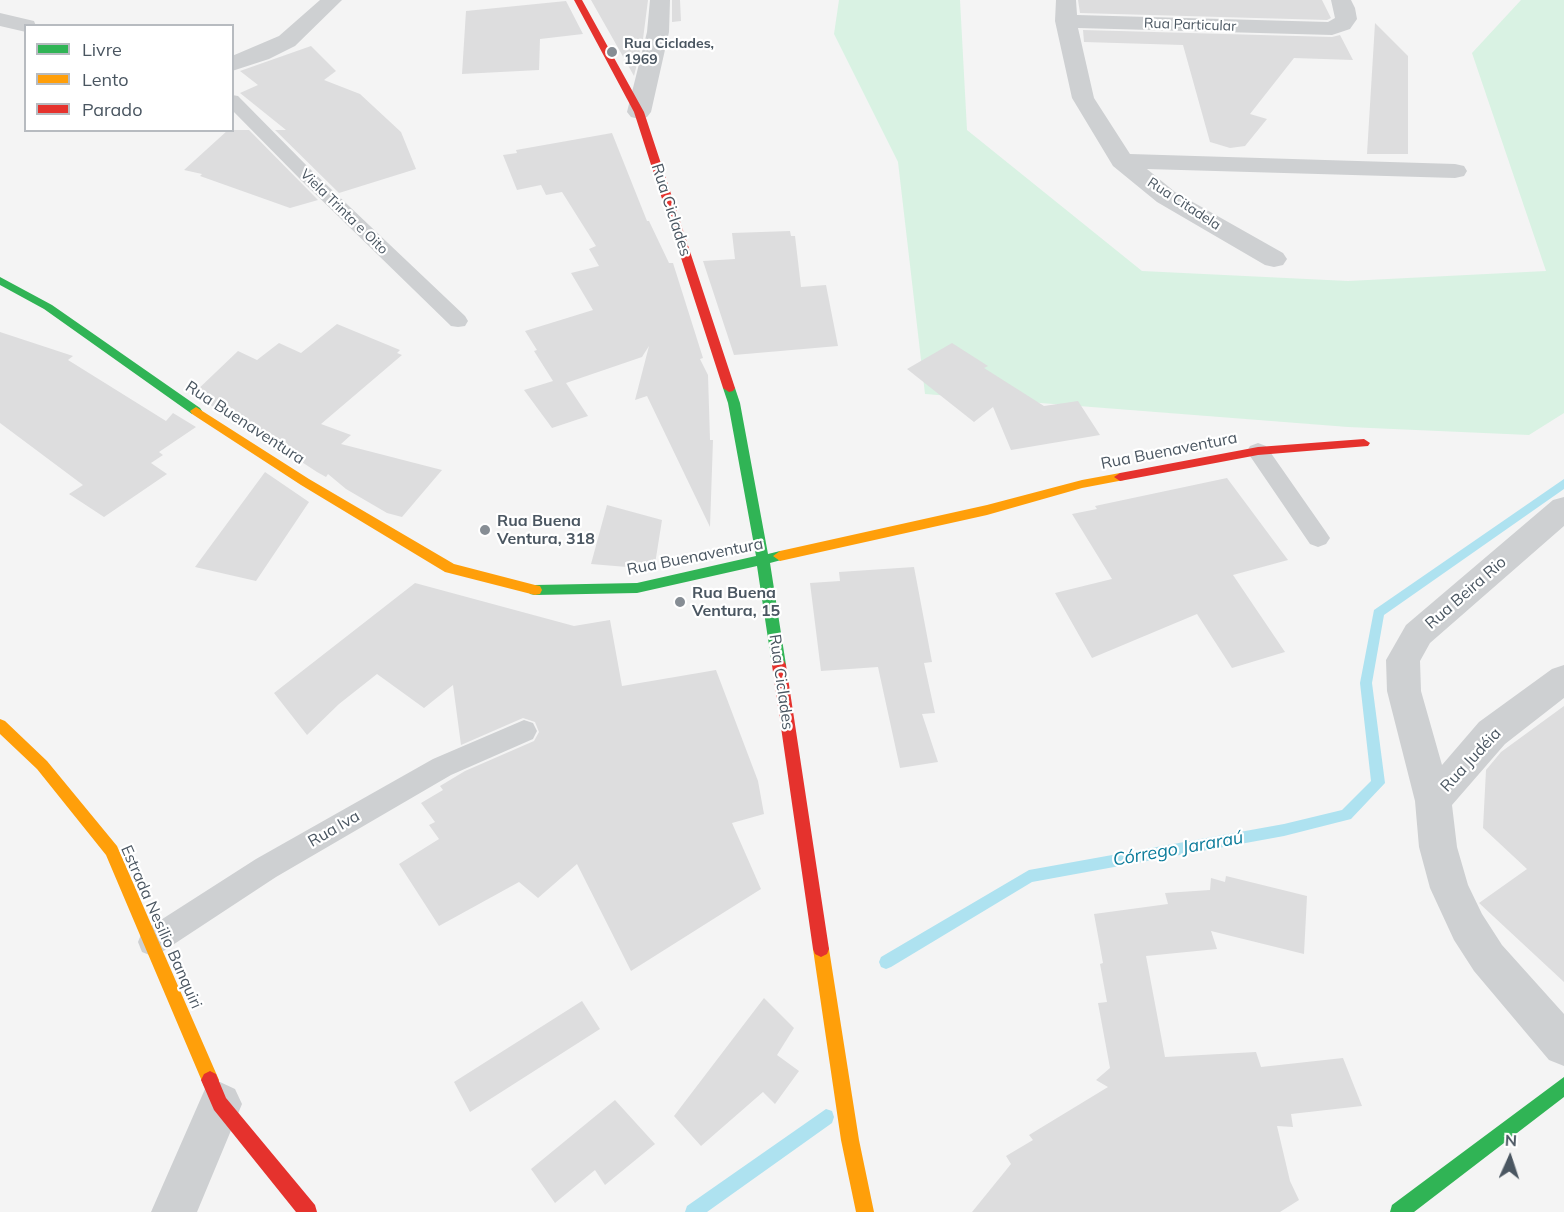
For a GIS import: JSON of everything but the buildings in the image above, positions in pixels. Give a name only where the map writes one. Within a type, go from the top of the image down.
[{"type":"street","points":[[234,63],[261,54],[287,41],[332,0]]},
{"type":"street","name":"Rua Ciclades","points":[[578,0],[639,112],[734,403],[763,561],[850,1140],[865,1212]]},
{"type":"street","points":[[639,112],[658,32],[660,0]]},
{"type":"street","name":"Rua Particular","points":[[1066,11],[1332,29],[1346,19],[1345,8],[1341,0]]},
{"type":"street","name":"Rua Citadela","points":[[1066,11],[1083,98],[1122,161],[1166,196],[1274,259]]},
{"type":"street","points":[[0,19],[24,25]]},
{"type":"street","points":[[1122,161],[1455,171]]},
{"type":"street","name":"Rua Buenaventura","points":[[0,280],[57,313],[177,400],[243,440],[305,482],[450,568],[541,592],[637,588],[763,561],[871,534],[987,510],[1082,484],[1258,451],[1364,443]]},
{"type":"street","name":"Rua Beira Rio","points":[[1433,801],[1404,691],[1403,660],[1418,634],[1564,508]]},
{"type":"street","name":"Rua Judéia","points":[[1564,679],[1492,733],[1433,801],[1438,847],[1449,888],[1468,927],[1488,958],[1564,1045]]},
{"type":"street","name":"Estrada Nesilio Banquiri","points":[[0,725],[42,765],[112,851],[220,1104],[308,1212]]},
{"type":"street","points":[[1400,1212],[1564,1086]]},
{"type":"street","points":[[174,1212],[220,1104]]},
{"type":"lane","name":"Viela Trinta e Oito","points":[[234,102],[306,176],[458,321]]},
{"type":"lane","points":[[1258,451],[1318,538]]},
{"type":"lane","name":"Rua Iva","points":[[152,942],[266,868],[442,767],[524,731]]},
{"type":"green space","points":[[839,0],[960,0],[967,130],[1142,271],[1348,281],[1546,271],[1472,53],[1521,0],[1564,0],[1564,413],[1529,435],[1348,427],[925,394],[898,162],[834,34]]},
{"type":"waterway","name":"Córrego Jararaú","points":[[886,962],[1029,876],[1284,830],[1346,815],[1378,783],[1366,683],[1378,613],[1564,483]]},
{"type":"waterway","name":"Córrego Jararaú","points":[[693,1212],[826,1117]]},
{"type":"traffic: fast","points":[[0,280],[48,307],[196,411]]},
{"type":"traffic: fast","points":[[729,388],[734,403],[763,561],[779,665]]},
{"type":"traffic: fast","points":[[535,590],[637,588],[780,556]]},
{"type":"traffic: fast","points":[[1399,1212],[1564,1086]]},
{"type":"traffic: slow","points":[[196,411],[305,482],[450,568],[535,590]]},
{"type":"traffic: slow","points":[[780,556],[987,510],[1082,484],[1120,477]]},
{"type":"traffic: slow","points":[[0,725],[42,765],[112,851],[210,1080]]},
{"type":"traffic: slow","points":[[821,949],[850,1140],[865,1212]]},
{"type":"traffic: jam","points":[[578,0],[639,112],[729,388]]},
{"type":"traffic: jam","points":[[1120,477],[1258,451],[1364,443]]},
{"type":"traffic: jam","points":[[779,665],[821,949]]},
{"type":"traffic: jam","points":[[210,1080],[220,1104],[308,1212]]},
{"type":"place","name":"Rua Ciclades, 1969","points":[[612,52]]},
{"type":"place","name":"Rua Buena Ventura, 318","points":[[485,530]]},
{"type":"place","name":"Rua Buena Ventura, 15","points":[[680,602]]}]
